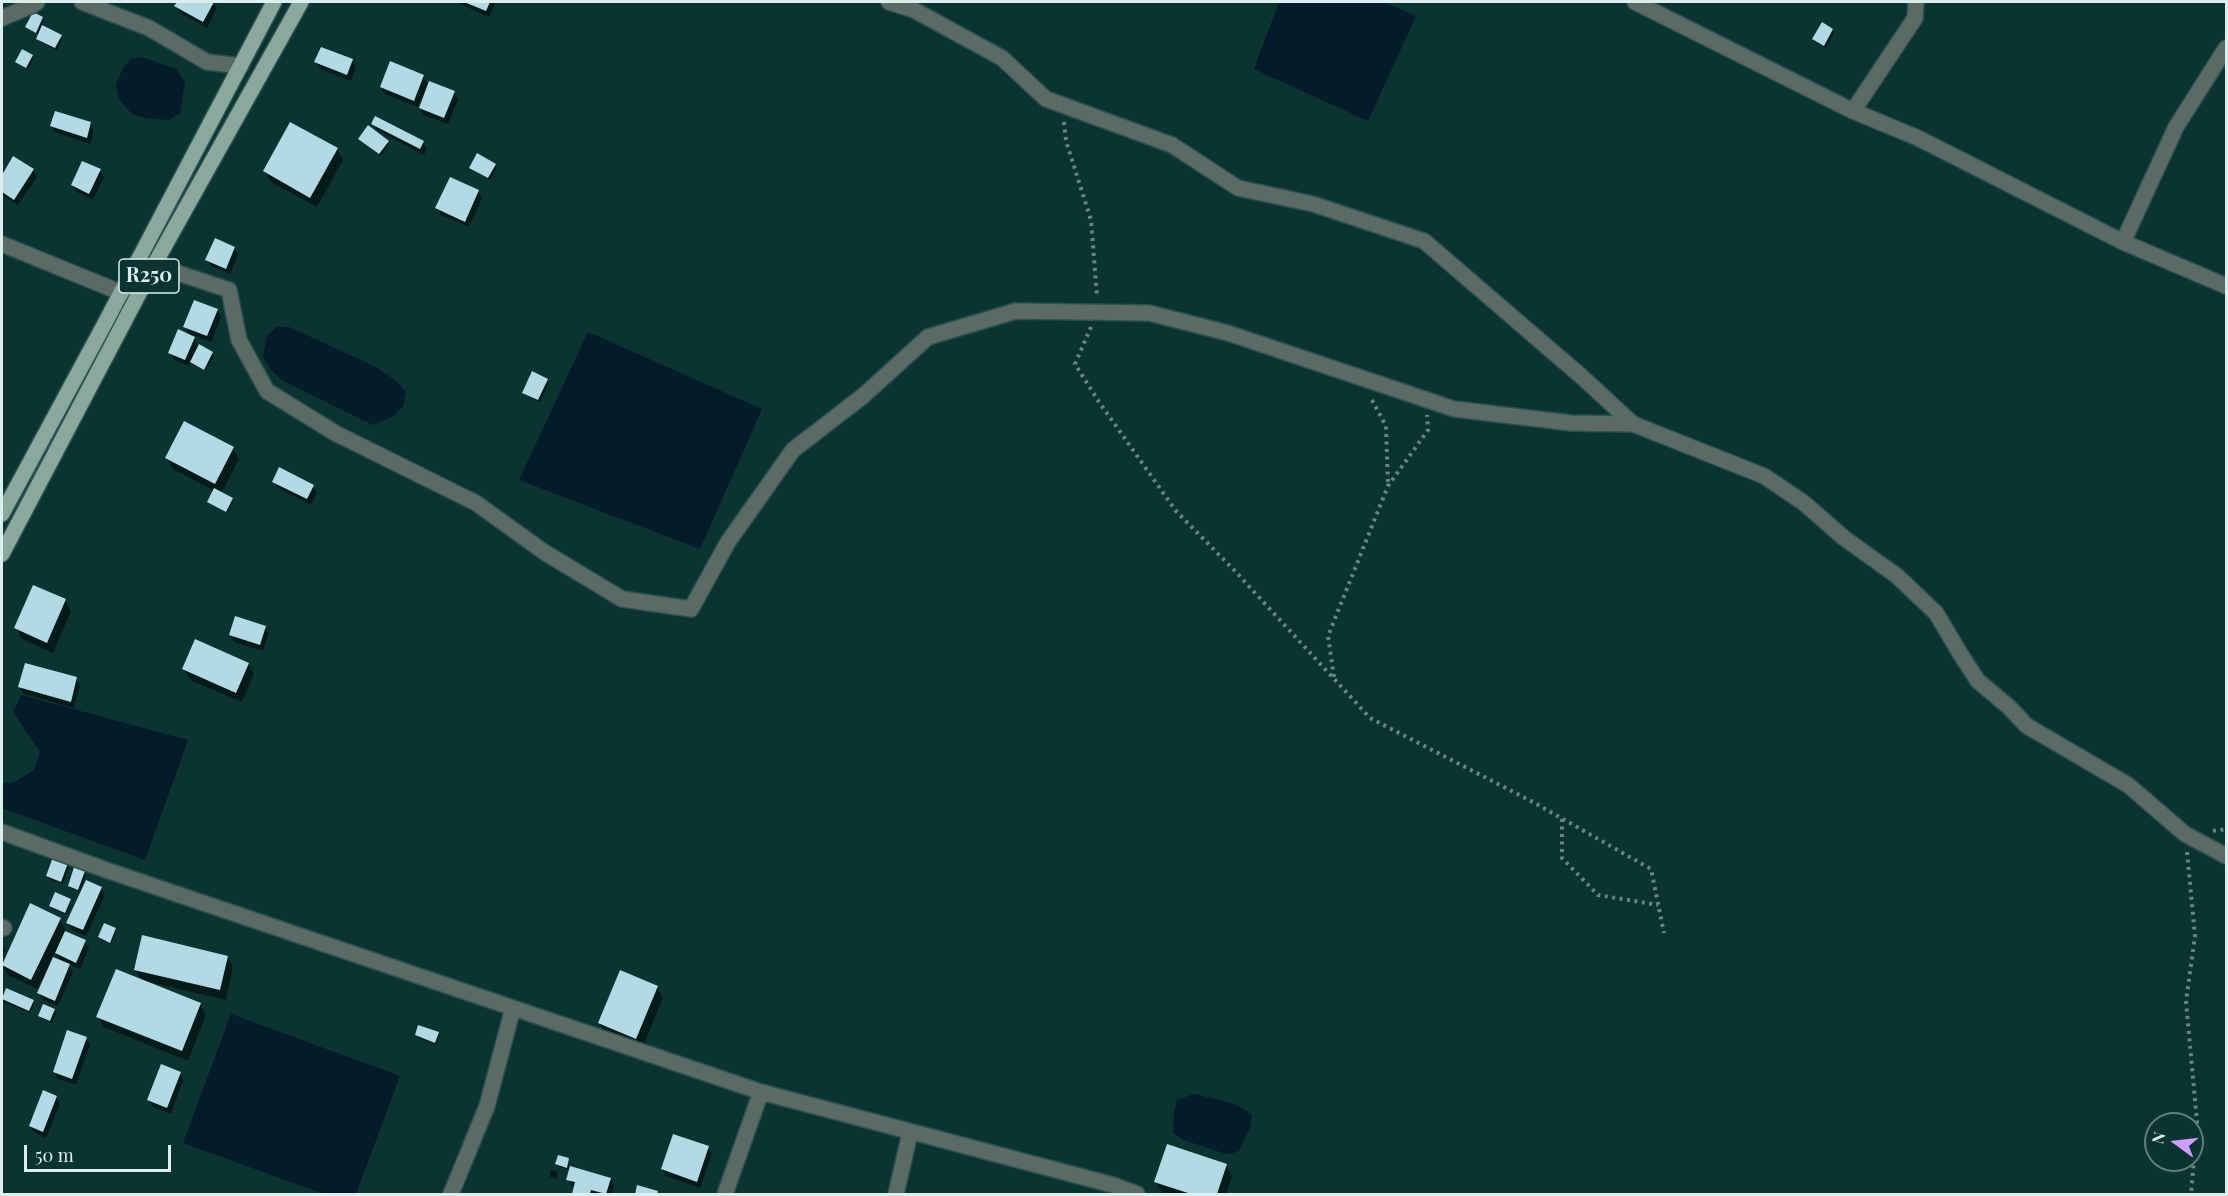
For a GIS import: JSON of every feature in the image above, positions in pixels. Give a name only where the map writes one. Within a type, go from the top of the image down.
[{"type":"main road","name":"R250","points":[[2,514],[122,293],[274,2]]},
{"type":"main road","name":"R250","points":[[2,554],[154,265],[301,2]]},
{"type":"street","points":[[2,18],[33,6],[37,2]]},
{"type":"street","points":[[82,2],[149,28],[207,62],[241,66]]},
{"type":"street","points":[[889,2],[914,10],[1002,58],[1046,99],[1172,145],[1238,188],[1313,204],[1424,241],[1573,368],[1633,424]]},
{"type":"street","points":[[1635,2],[1853,111],[1918,138],[2123,242],[2226,286]]},
{"type":"street","points":[[1853,111],[1915,18],[1916,2]]},
{"type":"street","points":[[2123,242],[2176,127],[2226,48]]},
{"type":"street","points":[[2,244],[122,293]]},
{"type":"street","points":[[154,265],[229,290],[239,340],[267,391],[335,433],[476,503],[544,552],[622,599],[691,609],[728,542],[793,450],[863,396],[928,337],[1016,311],[1149,313],[1228,333],[1454,409],[1559,422],[1633,424],[1764,476],[1804,503],[1844,538],[1897,576],[1936,613],[1978,681],[2009,706],[2027,726],[2128,785],[2185,834],[2226,856]]},
{"type":"street","points":[[2,832],[109,871],[761,1092],[1113,1185],[1137,1194]]},
{"type":"street","points":[[451,1194],[487,1106],[513,1008]]},
{"type":"street","points":[[725,1194],[761,1092]]},
{"type":"street","points":[[896,1194],[910,1133]]},
{"type":"path","points":[[1062,105],[1066,141],[1091,220],[1098,312],[1075,364],[1176,511],[1234,570],[1370,718],[1562,819],[1651,869],[1664,933]]},
{"type":"path","points":[[1360,376],[1386,426],[1388,486]]},
{"type":"path","points":[[1334,678],[1328,636],[1388,486],[1428,430],[1426,399]]},
{"type":"path","points":[[1562,819],[1562,858],[1598,895],[1658,906]]},
{"type":"path","points":[[2185,834],[2195,936],[2186,1001],[2197,1122],[2191,1194]]},
{"type":"water","points":[[1279,2],[1383,2],[1416,16],[1368,121],[1254,69]]},
{"type":"water","points":[[142,57],[176,69],[185,82],[180,113],[169,120],[145,118],[132,114],[119,99],[116,85],[123,68],[131,59]]},
{"type":"water","points":[[277,327],[289,327],[376,367],[399,383],[406,393],[403,406],[394,416],[373,425],[282,380],[271,370],[263,356],[267,336]]},
{"type":"water","points":[[588,332],[762,409],[700,549],[519,480]]},
{"type":"water","points":[[21,695],[188,740],[145,860],[2,808],[2,783],[13,783],[34,770],[40,752],[13,712]]},
{"type":"water","points":[[231,1014],[400,1076],[356,1194],[324,1194],[183,1143]]},
{"type":"water","points":[[1194,1094],[1232,1103],[1252,1115],[1250,1128],[1239,1151],[1230,1154],[1223,1153],[1181,1139],[1173,1132],[1177,1100]]},
{"type":"building","points":[[177,2],[214,2],[203,22],[174,6]]},
{"type":"building","points":[[464,2],[490,2],[486,11]]},
{"type":"building","points":[[33,12],[43,17],[36,33],[25,27]]},
{"type":"building","points":[[1822,22],[1833,29],[1824,46],[1812,39]]},
{"type":"building","points":[[42,25],[62,35],[55,48],[36,39]]},
{"type":"building","points":[[321,47],[353,59],[347,75],[314,62]]},
{"type":"building","points":[[22,49],[33,55],[26,68],[15,62]]},
{"type":"building","points":[[390,61],[424,75],[414,101],[380,87]]},
{"type":"building","points":[[429,81],[455,91],[444,118],[419,108]]},
{"type":"building","points":[[55,111],[91,122],[87,138],[50,126]]},
{"type":"building","points":[[375,116],[424,141],[420,149],[371,124]]},
{"type":"building","points":[[290,122],[338,148],[310,198],[263,171]]},
{"type":"building","points":[[368,125],[389,141],[379,154],[358,139]]},
{"type":"building","points":[[477,153],[496,164],[488,178],[469,168]]},
{"type":"building","points":[[13,156],[34,169],[14,200],[2,192],[2,175]]},
{"type":"building","points":[[82,161],[101,169],[89,194],[71,185]]},
{"type":"building","points":[[450,177],[479,190],[465,222],[435,208]]},
{"type":"building","points":[[215,238],[235,247],[226,269],[205,260]]},
{"type":"building","points":[[194,300],[218,309],[207,336],[183,327]]},
{"type":"building","points":[[178,329],[195,337],[185,360],[168,353]]},
{"type":"building","points":[[199,344],[213,352],[204,370],[190,362]]},
{"type":"building","points":[[532,371],[548,379],[538,400],[522,393]]},
{"type":"building","points":[[184,421],[234,447],[215,484],[165,458]]},
{"type":"building","points":[[279,467],[314,485],[307,499],[272,482]]},
{"type":"building","points":[[214,488],[233,498],[226,512],[207,502]]},
{"type":"building","points":[[33,585],[66,599],[47,643],[14,628]]},
{"type":"building","points":[[235,616],[266,626],[260,645],[229,635]]},
{"type":"building","points":[[195,639],[249,663],[236,693],[182,669]]},
{"type":"building","points":[[25,663],[77,677],[71,702],[18,687]]},
{"type":"building","points":[[53,857],[68,863],[61,882],[46,876]]},
{"type":"building","points":[[74,867],[85,871],[78,890],[68,886]]},
{"type":"building","points":[[86,880],[102,887],[83,930],[66,923]]},
{"type":"building","points":[[55,892],[71,899],[65,913],[49,906]]},
{"type":"building","points":[[30,903],[61,918],[31,980],[2,965]]},
{"type":"building","points":[[104,923],[116,928],[110,943],[98,937]]},
{"type":"building","points":[[65,931],[86,940],[76,963],[55,953]]},
{"type":"building","points":[[142,935],[228,956],[220,990],[134,970]]},
{"type":"building","points":[[53,957],[70,964],[55,1001],[37,993]]},
{"type":"building","points":[[116,969],[201,1003],[182,1051],[96,1017]]},
{"type":"building","points":[[620,970],[658,986],[636,1039],[598,1023]]},
{"type":"building","points":[[6,988],[34,1000],[29,1011],[2,999]]},
{"type":"building","points":[[43,1004],[55,1009],[50,1021],[38,1016]]},
{"type":"building","points":[[418,1025],[439,1032],[435,1043],[415,1035]]},
{"type":"building","points":[[67,1030],[87,1037],[72,1079],[53,1072]]},
{"type":"building","points":[[161,1064],[181,1072],[167,1108],[147,1100]]},
{"type":"building","points":[[43,1090],[57,1096],[43,1132],[29,1126]]},
{"type":"building","points":[[673,1134],[709,1146],[697,1182],[661,1169]]},
{"type":"building","points":[[1167,1144],[1227,1164],[1217,1194],[1191,1194],[1154,1182]]},
{"type":"building","points":[[558,1155],[569,1158],[567,1168],[555,1164]]},
{"type":"building","points":[[570,1166],[611,1178],[606,1194],[591,1190],[590,1194],[572,1194],[575,1182],[566,1180]]},
{"type":"building","points":[[637,1185],[658,1191],[657,1194],[635,1194]]}]
